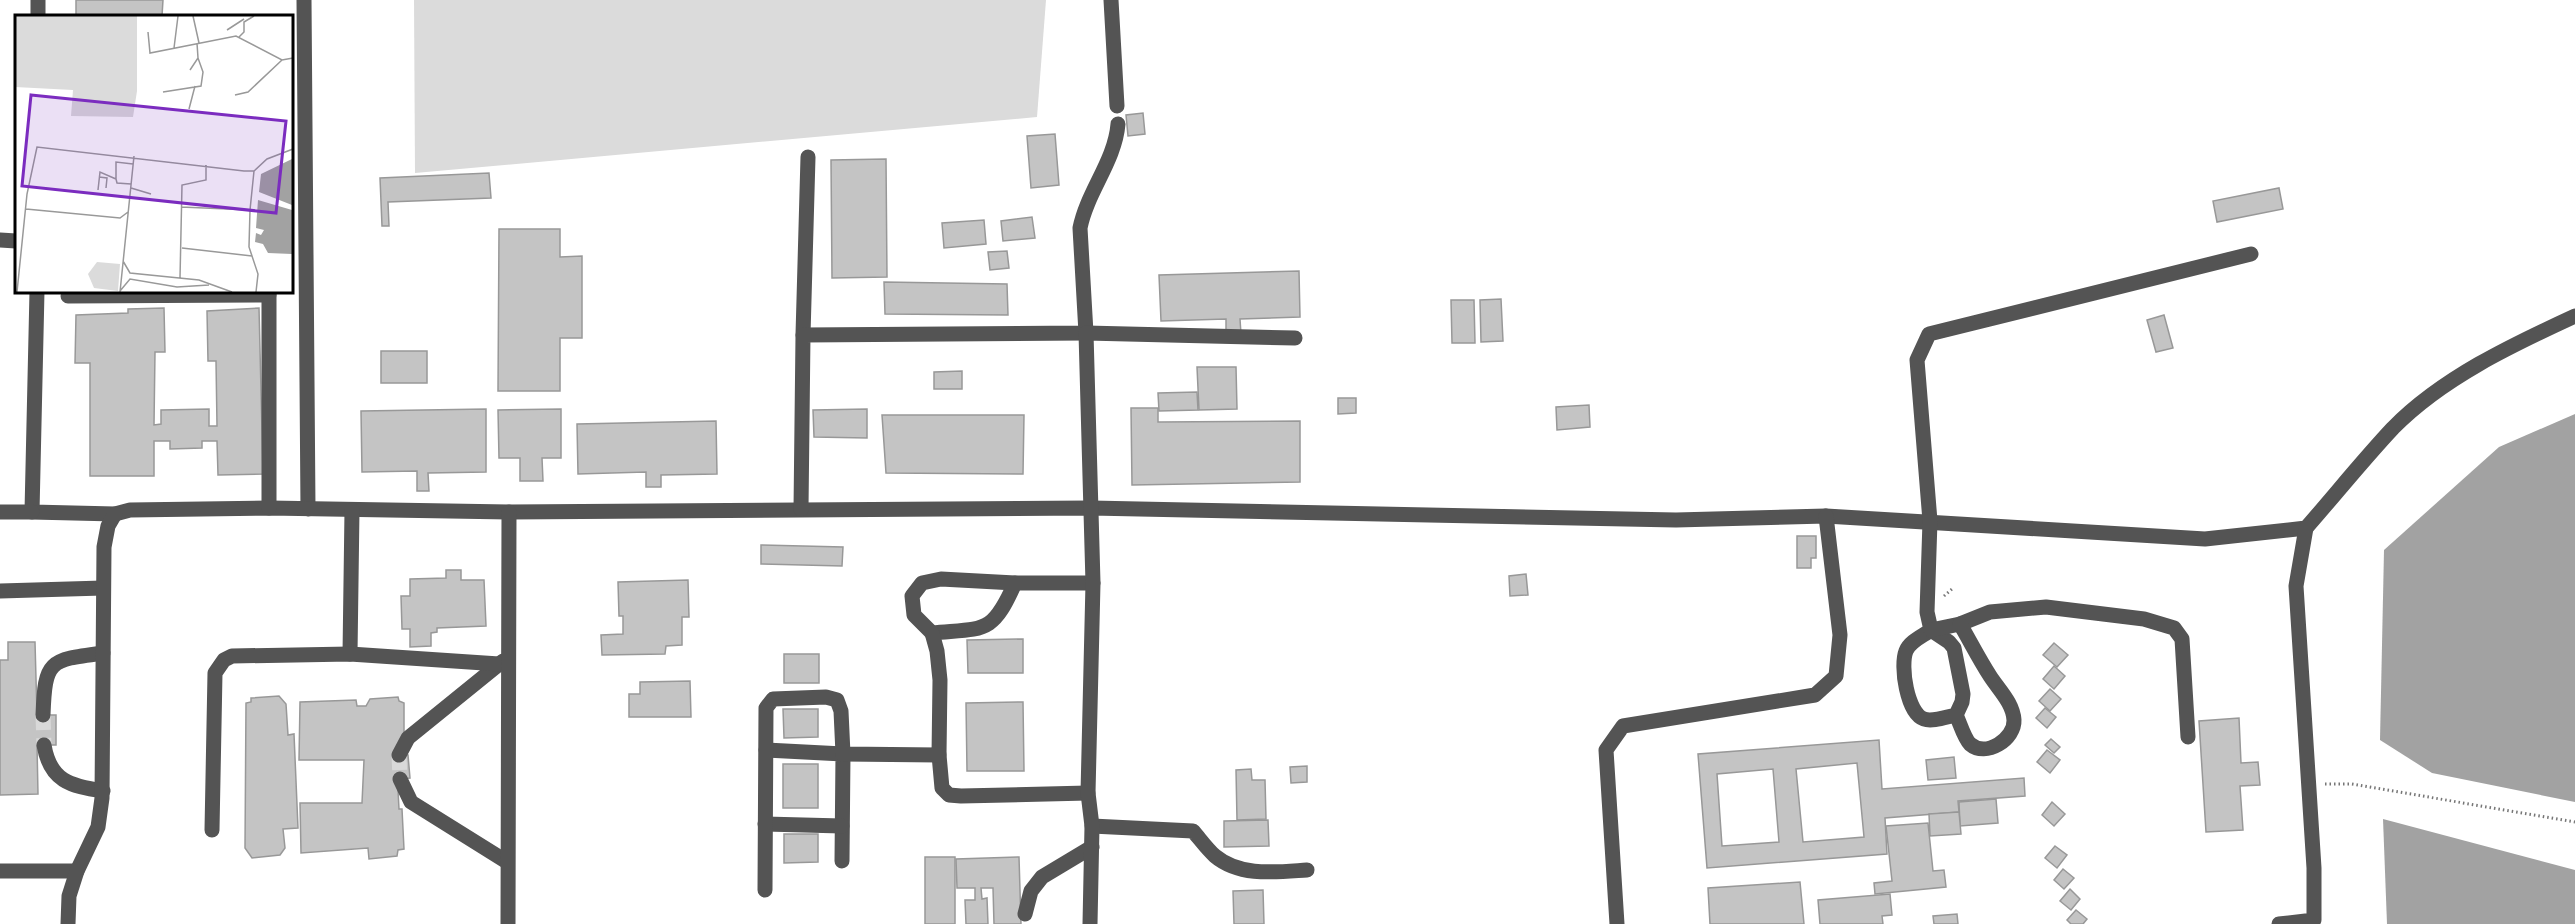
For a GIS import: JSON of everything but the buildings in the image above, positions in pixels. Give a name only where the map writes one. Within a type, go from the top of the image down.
[{"type":"street","points":[[304,0],[308,510]]},
{"type":"street","points":[[1112,0],[1117,106]]},
{"type":"street","points":[[292,42],[305,33]]},
{"type":"street","points":[[1090,924],[1092,826],[1088,793],[1093,583],[1086,333],[1080,228],[1083,215],[1114,143],[1118,124]]},
{"type":"street","points":[[801,509],[808,157]]},
{"type":"street","points":[[0,240],[15,241]]},
{"type":"street","points":[[1956,715],[1963,694],[1954,648],[1931,630],[1927,612],[1930,521],[1917,360],[1929,334],[2251,254]]},
{"type":"street","points":[[32,512],[37,292]]},
{"type":"street","points":[[68,296],[269,293],[268,508]]},
{"type":"street","points":[[2279,924],[2315,922],[2296,586],[2306,528],[2394,427],[2428,399],[2498,352],[2575,316]]},
{"type":"street","points":[[803,334],[1086,333],[1295,338]]},
{"type":"street","points":[[0,512],[115,514],[130,510],[268,508],[509,512],[1091,508],[1676,520],[1826,516],[2205,539],[2306,528]]},
{"type":"street","points":[[350,654],[352,510]]},
{"type":"street","points":[[508,924],[504,660],[509,512]]},
{"type":"street","points":[[68,924],[69,896],[77,871],[98,827],[103,791],[103,588],[106,537],[108,526],[115,514]]},
{"type":"street","points":[[1617,924],[1606,750],[1623,726],[1815,695],[1836,676],[1840,635],[1826,516]]},
{"type":"street","points":[[1088,793],[961,796],[949,795],[942,788],[939,755],[938,651],[932,633],[914,615],[912,596],[922,583],[941,579],[1016,583],[1093,583]]},
{"type":"street","points":[[932,633],[978,628],[994,621],[1005,607],[1016,583]]},
{"type":"street","points":[[0,591],[103,588]]},
{"type":"street","points":[[1956,715],[1927,720],[1919,717],[1911,709],[1903,665],[1906,651],[1911,644],[1931,630],[1960,624],[1990,612],[2046,607],[2144,619],[2174,628],[2182,639],[2188,737]]},
{"type":"street","points":[[1956,715],[1970,744],[1981,749],[1990,749],[2013,729],[2011,706],[1960,624]]},
{"type":"street","points":[[43,715],[44,680],[49,669],[70,657],[103,653]]},
{"type":"street","points":[[212,830],[215,673],[218,666],[232,656],[350,654],[504,660]]},
{"type":"street","points":[[399,755],[408,738],[504,660]]},
{"type":"street","points":[[765,890],[766,708],[773,699],[826,697],[837,700],[841,711],[843,753],[842,861]]},
{"type":"street","points":[[44,745],[52,770],[60,778],[74,787],[103,791]]},
{"type":"street","points":[[766,750],[939,755]]},
{"type":"street","points":[[400,778],[411,802],[507,862]]},
{"type":"street","points":[[765,824],[842,826]]},
{"type":"street","points":[[1092,826],[1193,831],[1215,856],[1235,869],[1271,872],[1307,870]]},
{"type":"street","points":[[1025,914],[1030,891],[1042,877],[1092,847]]},
{"type":"street","points":[[0,871],[77,871]]},
{"type":"path","points":[[2308,784],[2352,784],[2575,822]]},
{"type":"shaded area","points":[[414,0],[1046,0],[1037,117],[415,173]]},
{"type":"shaded area","points":[[2575,414],[2575,802],[2432,773],[2380,740],[2384,550],[2499,447]]},
{"type":"shaded area","points":[[2383,819],[2575,870],[2575,924],[2387,924]]},
{"type":"tunnel","points":[[43,715],[44,745]]},
{"type":"tunnel","points":[[399,755],[400,779]]}]
